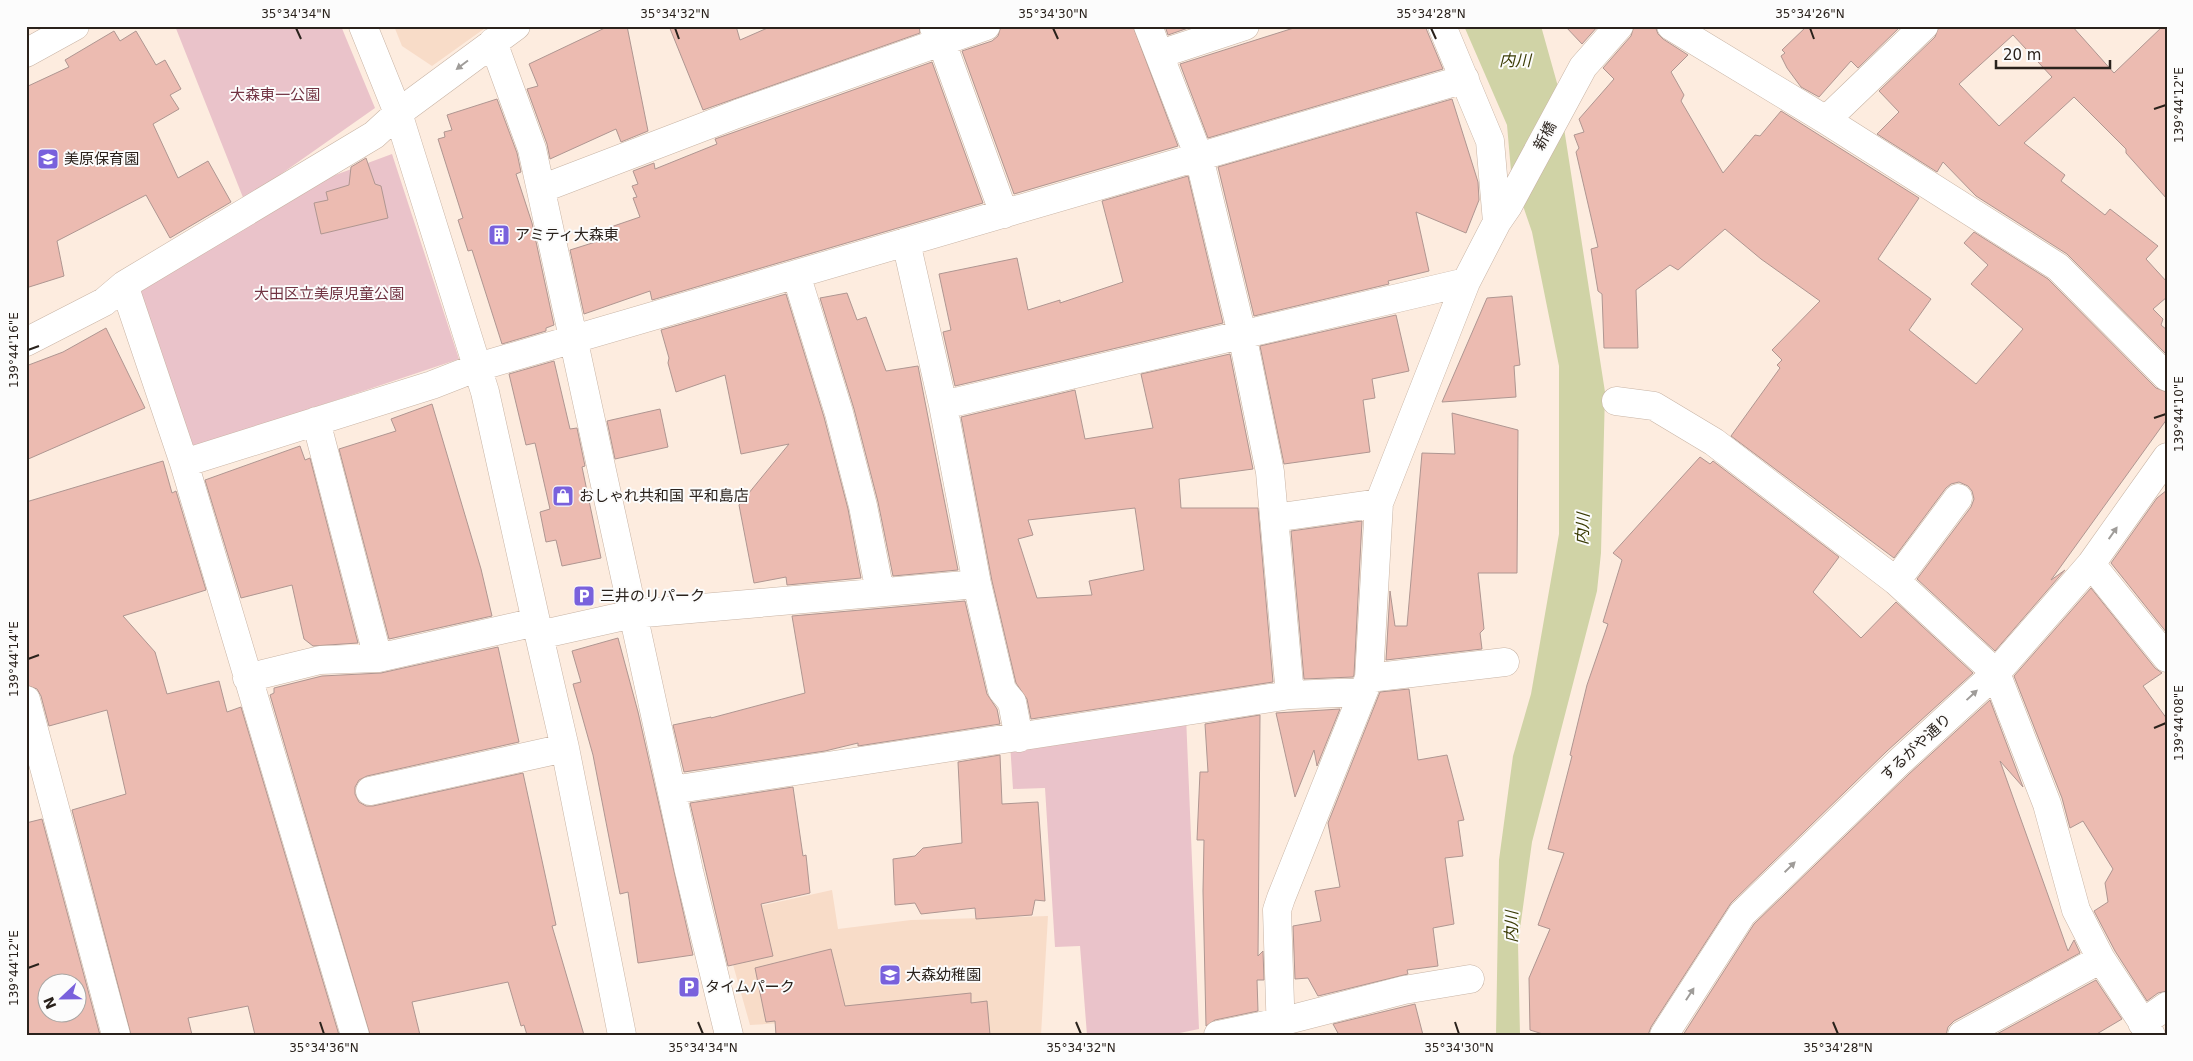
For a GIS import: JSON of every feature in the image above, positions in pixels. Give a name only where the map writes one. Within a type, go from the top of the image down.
[{"type":"street","points":[[26,53],[75,26]]},
{"type":"street","points":[[363,26],[398,113],[485,392],[537,629],[566,748],[622,1035]]},
{"type":"street","points":[[26,342],[104,302],[124,284],[374,135],[398,113],[516,26]]},
{"type":"street","points":[[541,189],[938,35],[986,26]]},
{"type":"street","points":[[1148,26],[1199,157],[1242,334],[1270,472],[1290,695]]},
{"type":"street","points":[[1160,54],[1245,26]]},
{"type":"street","points":[[1442,26],[1490,140],[1502,214]]},
{"type":"street","name":"新橋","points":[[1281,1028],[1276,924],[1279,904],[1366,685],[1379,503],[1466,282],[1583,67],[1619,26]]},
{"type":"street","points":[[1670,26],[1826,120],[2058,267],[2167,377]]},
{"type":"street","points":[[1826,120],[1924,26]]},
{"type":"street","points":[[938,35],[1004,214]]},
{"type":"street","points":[[493,42],[532,149],[672,790],[729,1035]]},
{"type":"street","points":[[184,463],[432,385],[478,367],[1465,79]]},
{"type":"street","points":[[906,242],[943,405],[977,584],[1002,690],[1012,702],[1019,738]]},
{"type":"street","points":[[796,274],[840,413],[863,506],[880,592]]},
{"type":"street","points":[[943,405],[1466,282]]},
{"type":"street","points":[[124,284],[184,463],[355,1035]]},
{"type":"street","points":[[1616,401],[1654,406],[1714,442],[1896,580],[1996,673],[2047,804],[2076,910],[2101,959],[2146,1029],[2167,1006]]},
{"type":"street","points":[[316,421],[378,658]]},
{"type":"street","name":"するがや通り","points":[[1664,1035],[1742,914],[1898,763],[1996,673],[2091,564],[2167,457]]},
{"type":"street","points":[[1896,580],[1958,498]]},
{"type":"street","points":[[1274,518],[1379,503]]},
{"type":"street","points":[[2091,564],[2167,658]]},
{"type":"street","points":[[247,678],[320,660],[378,658],[537,629],[633,614],[977,584]]},
{"type":"street","points":[[672,790],[1366,685],[1505,662]]},
{"type":"street","points":[[26,700],[116,1035]]},
{"type":"street","points":[[370,792],[566,748]]},
{"type":"street","points":[[1962,1035],[2101,959]]},
{"type":"street","points":[[1218,1035],[1281,1028],[1404,990],[1470,979]]},
{"type":"shaded area","points":[[394,26],[488,26],[432,66],[402,46]]},
{"type":"shaded area","name":"大森幼稚園","points":[[832,890],[838,929],[911,920],[1048,916],[1041,1035],[818,1035],[815,1021],[750,1025],[719,915]]},
{"type":"green space","name":"大森東一公園","points":[[175,26],[341,26],[375,108],[244,200]]},
{"type":"green space","name":"大田区立美原児童公園","points":[[392,154],[459,359],[187,450],[135,295],[311,184]]},
{"type":"green space","points":[[1186,716],[1199,1029],[1170,1035],[1087,1035],[1080,946],[1055,947],[1045,788],[1013,789],[1010,743]]},
{"type":"water","name":"内川","points":[[1464,26],[1541,26],[1557,83],[1605,392],[1601,553],[1597,591],[1532,842],[1518,943],[1520,1035],[1496,1035],[1499,860],[1513,756],[1531,694],[1559,534],[1559,366],[1532,232],[1511,171],[1507,125]]},
{"type":"building","points":[[609,26],[627,26],[648,131],[621,142],[616,129],[550,159],[547,144],[527,89],[538,86],[529,64]]},
{"type":"building","points":[[669,26],[736,26],[740,40],[772,26],[919,26],[920,33],[703,110]]},
{"type":"building","points":[[1001,26],[1133,26],[1178,146],[1014,194],[962,51],[992,41],[998,36]]},
{"type":"building","points":[[1165,26],[1194,26],[1168,35]]},
{"type":"building","points":[[1300,26],[1425,26],[1443,69],[1208,138],[1180,64]]},
{"type":"building","points":[[1565,26],[1598,26],[1582,44]]},
{"type":"building","points":[[1634,26],[1655,26],[1658,34],[1663,39],[1688,55],[1671,72],[1684,95],[1681,101],[1723,173],[1755,135],[1760,136],[1781,111],[1919,198],[1878,259],[1931,299],[1909,330],[1976,384],[2023,329],[1971,284],[1988,265],[1964,243],[1974,232],[2048,279],[2156,388],[2167,392],[2167,419],[2051,580],[2065,570],[1995,651],[1917,579],[1971,507],[1974,499],[1972,491],[1968,486],[1959,482],[1951,484],[1946,488],[1894,558],[1731,436],[1780,368],[1777,365],[1782,360],[1772,350],[1820,301],[1761,259],[1725,229],[1678,270],[1670,265],[1636,290],[1638,348],[1604,348],[1602,294],[1598,291],[1591,249],[1598,247],[1576,152],[1579,148],[1574,135],[1584,132],[1579,119],[1614,79],[1603,68],[1631,36]]},
{"type":"building","points":[[1807,26],[1901,26],[1858,68],[1851,61],[1819,97],[1801,87],[1781,56],[1785,53],[1782,50]]},
{"type":"building","points":[[1939,26],[2072,26],[2114,73],[2163,26],[2167,26],[2167,199],[2126,153],[2126,149],[2074,97],[2024,143],[2065,175],[2061,181],[2105,215],[2110,209],[2158,246],[2146,259],[2167,282],[2167,297],[2153,309],[2163,319],[2161,325],[2167,330],[2167,355],[2067,254],[1976,196],[1943,162],[1937,172],[1877,134],[1899,112],[1879,91],[1935,37]],"holes":[[[2013,35],[2052,77],[1999,126],[1959,84]]]},
{"type":"building","points":[[114,31],[120,41],[136,31],[156,65],[165,60],[181,89],[170,95],[179,109],[153,124],[178,178],[208,161],[231,202],[170,238],[146,195],[57,241],[64,276],[26,288],[26,87],[69,67],[65,60]]},
{"type":"building","points":[[932,62],[983,203],[652,300],[650,291],[584,314],[570,250],[605,239],[602,230],[640,217],[633,198],[637,197],[632,186],[638,184],[633,171],[654,163],[655,169],[717,144],[715,139]]},
{"type":"building","name":"アミティ大森東","points":[[497,99],[517,153],[521,172],[516,174],[532,223],[554,325],[546,328],[546,331],[502,344],[472,250],[468,251],[458,220],[463,218],[438,139],[445,137],[444,132],[452,130],[447,115]]},
{"type":"building","points":[[1452,99],[1478,182],[1479,200],[1466,233],[1416,212],[1429,271],[1388,281],[1389,284],[1254,316],[1218,167]]},
{"type":"building","points":[[366,158],[375,184],[381,186],[388,218],[321,234],[314,203],[328,200],[326,192],[349,185],[351,167]]},
{"type":"building","points":[[1188,176],[1223,323],[955,386],[943,332],[951,330],[939,274],[1017,258],[1028,310],[1060,300],[1060,303],[1123,282],[1102,201]]},
{"type":"building","points":[[847,293],[857,320],[866,317],[886,371],[918,366],[958,570],[893,576],[878,502],[854,409],[820,298]]},
{"type":"building","points":[[786,294],[824,417],[848,509],[861,578],[787,585],[786,577],[754,583],[739,505],[789,444],[741,454],[725,375],[676,392],[668,363],[669,358],[661,330]]},
{"type":"building","points":[[1512,296],[1520,365],[1514,366],[1516,397],[1442,402],[1487,298]]},
{"type":"building","points":[[1396,315],[1409,371],[1372,379],[1375,398],[1363,400],[1370,452],[1284,464],[1260,346]]},
{"type":"building","points":[[106,328],[145,408],[26,460],[26,366],[63,352]]},
{"type":"building","points":[[1230,354],[1253,469],[1179,479],[1181,508],[1258,508],[1273,682],[1031,719],[1027,699],[1016,683],[992,581],[961,417],[1075,390],[1085,439],[1153,428],[1141,374]],"holes":[[[1135,508],[1144,570],[1089,581],[1092,595],[1037,598],[1018,539],[1033,535],[1028,520]]]},
{"type":"building","points":[[554,361],[570,429],[577,428],[585,466],[582,467],[601,558],[562,566],[556,540],[546,542],[540,512],[550,509],[535,443],[526,445],[509,374]]},
{"type":"building","points":[[432,404],[481,569],[492,616],[389,639],[339,449],[396,431],[391,419]]},
{"type":"building","points":[[660,409],[668,447],[615,459],[607,421]]},
{"type":"building","points":[[1452,413],[1518,430],[1517,573],[1478,573],[1484,629],[1480,633],[1482,649],[1386,660],[1390,591],[1395,626],[1407,626],[1422,453],[1455,454]]},
{"type":"building","points":[[300,446],[305,460],[310,458],[358,643],[313,646],[304,639],[292,585],[241,598],[205,480]]},
{"type":"building","points":[[1700,457],[1710,464],[1713,461],[1839,557],[1813,592],[1861,638],[1896,602],[1973,673],[1887,751],[1731,903],[1651,1027],[1648,1035],[1546,1035],[1530,1030],[1529,978],[1550,929],[1538,925],[1564,853],[1548,849],[1572,756],[1570,755],[1587,685],[1608,624],[1603,622],[1622,560],[1613,553]]},
{"type":"building","points":[[163,461],[172,493],[176,491],[206,590],[123,616],[155,652],[167,694],[219,681],[227,712],[241,707],[339,1035],[255,1035],[248,1006],[188,1018],[192,1035],[131,1035],[72,810],[126,794],[107,710],[49,726],[41,696],[37,689],[26,685],[26,502]]},
{"type":"building","points":[[2167,490],[2167,633],[2111,563],[2157,498]]},
{"type":"building","points":[[1362,521],[1354,675],[1353,677],[1304,679],[1291,531]]},
{"type":"building","points":[[2091,588],[2155,668],[2162,673],[2143,686],[2167,719],[2167,991],[2158,993],[2147,1001],[2115,951],[2094,911],[2108,902],[2105,883],[2113,869],[2083,821],[2070,828],[2062,798],[2014,676]]},
{"type":"building","points":[[965,601],[987,694],[997,709],[1000,724],[858,746],[858,743],[825,751],[684,772],[673,725],[711,718],[805,693],[792,616]]},
{"type":"building","points":[[618,638],[638,712],[693,955],[638,963],[628,892],[620,894],[593,755],[573,684],[581,682],[572,651]]},
{"type":"building","points":[[498,647],[519,742],[367,776],[359,780],[355,787],[355,794],[359,802],[366,806],[373,806],[523,773],[556,925],[552,926],[584,1035],[527,1035],[524,1025],[521,1026],[508,982],[412,1002],[420,1035],[370,1035],[270,695],[274,693],[274,688],[322,676],[381,673]]},
{"type":"building","points":[[1409,689],[1418,760],[1447,755],[1464,820],[1458,821],[1463,856],[1445,858],[1454,924],[1433,928],[1438,966],[1407,970],[1408,974],[1318,996],[1308,978],[1295,979],[1293,926],[1321,921],[1315,891],[1340,887],[1328,823],[1380,692]]},
{"type":"building","points":[[1990,700],[2023,787],[2000,761],[2068,951],[2074,940],[2080,953],[1954,1021],[1948,1027],[1946,1035],[1683,1035],[1754,924],[1909,774]]},
{"type":"building","points":[[1340,709],[1317,766],[1314,750],[1295,797],[1276,713]]},
{"type":"building","points":[[1260,715],[1258,956],[1263,951],[1264,980],[1257,980],[1258,1011],[1215,1020],[1206,1026],[1203,891],[1204,840],[1197,840],[1200,772],[1208,772],[1205,724]]},
{"type":"building","points":[[1000,755],[1002,804],[1038,802],[1045,901],[1035,900],[1032,915],[976,919],[975,908],[921,914],[915,903],[895,905],[893,859],[915,856],[923,848],[962,843],[958,762]]},
{"type":"building","points":[[793,787],[803,856],[806,855],[810,893],[761,904],[773,956],[728,966],[690,803]]},
{"type":"building","points":[[42,819],[84,974],[38,974],[38,1024],[88,1024],[88,990],[100,1035],[26,1035],[26,823]]},
{"type":"building","points":[[831,949],[845,1006],[971,993],[971,1003],[987,1001],[990,1035],[776,1035],[775,1021],[766,1022],[755,968]]},
{"type":"building","points":[[2096,980],[2122,1019],[2095,1035],[1995,1035]]},
{"type":"building","points":[[1415,1004],[1423,1035],[1339,1035],[1333,1024]]},
{"type":"place","name":"美原保育園","points":[[48,159]]},
{"type":"place","name":"アミティ大森東","points":[[499,235]]},
{"type":"place","name":"おしゃれ共和国 平和島店","points":[[563,496]]},
{"type":"place","name":"三井のリパーク","points":[[584,596]]},
{"type":"place","name":"大森幼稚園","points":[[890,975]]},
{"type":"place","name":"タイムパーク","points":[[689,987]]}]
